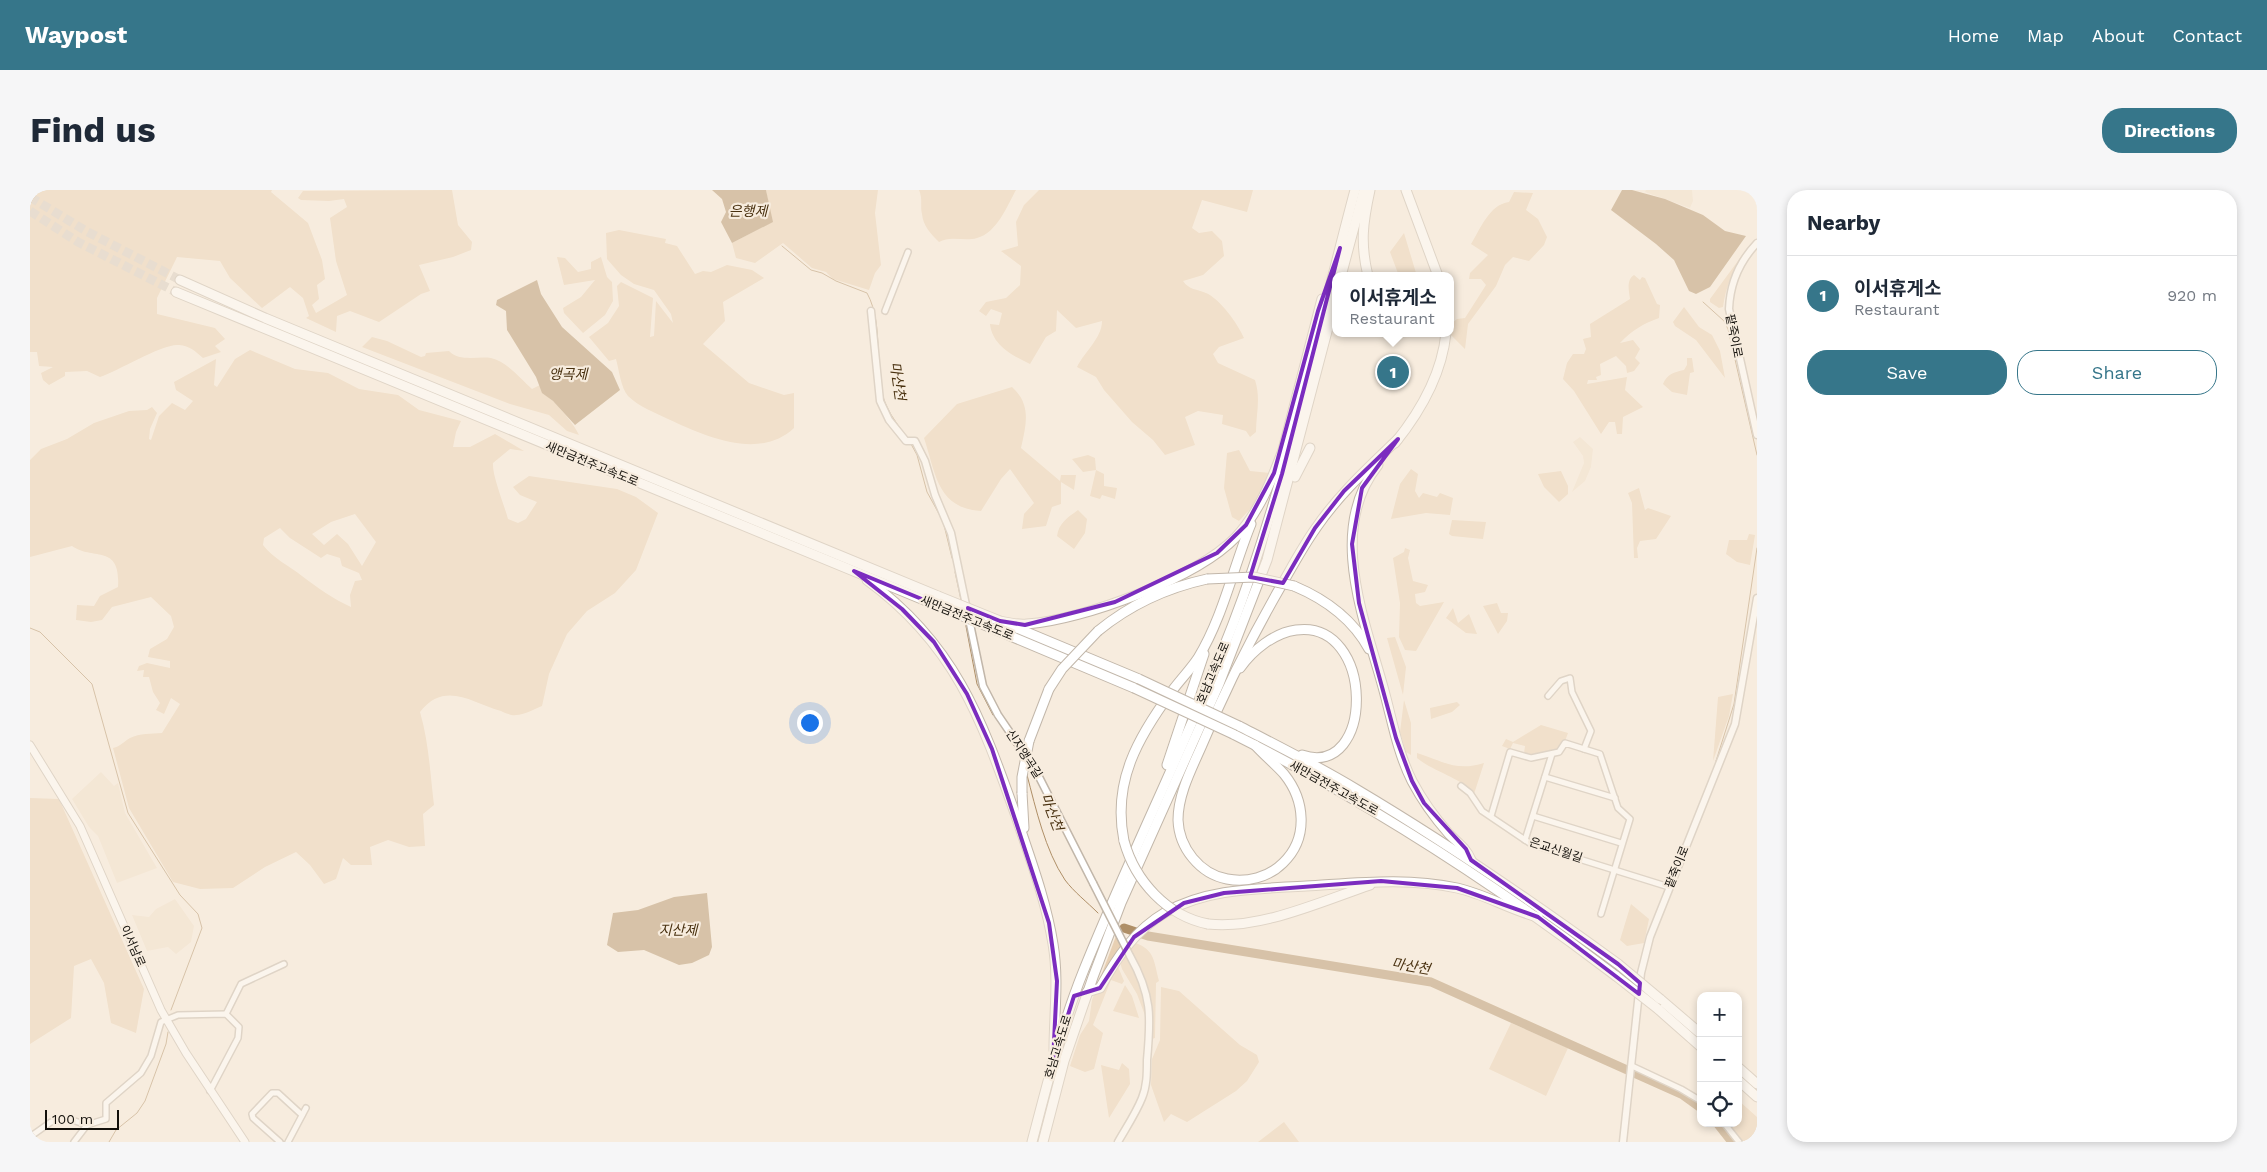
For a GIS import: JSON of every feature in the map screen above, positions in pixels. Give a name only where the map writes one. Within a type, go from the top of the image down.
[{"type":"highway","name":"호남고속도로","points":[[1334,272],[1355,190]]},
{"type":"highway","points":[[1342,272],[1364,190]]},
{"type":"highway","points":[[1367,272],[1362,228],[1370,190]]},
{"type":"highway","points":[[1406,190],[1437,272]]},
{"type":"highway","points":[[1150,818],[1213,628],[1256,512],[1283,450],[1318,310],[1340,248]]},
{"type":"highway","name":"새만금전주고속도로","points":[[180,280],[283,326],[1139,679],[1239,726],[1355,788],[1470,860],[1533,902],[1618,964],[1697,1031]]},
{"type":"highway","name":"호남고속도로","points":[[1032,1142],[1053,1062],[1083,973],[1232,625],[1264,536],[1314,358],[1332,282]]},
{"type":"highway","name":"새만금전주고속도로","points":[[176,292],[1001,632],[1134,688],[1255,745],[1394,823],[1538,917],[1658,1009],[1697,1043]]},
{"type":"highway","name":"호남고속도로","points":[[1043,1142],[1064,1061],[1087,992],[1121,903],[1219,684],[1267,560],[1332,312]]},
{"type":"highway","points":[[1445,337],[1443,351],[1431,384],[1409,424],[1362,488],[1355,515],[1354,569],[1359,603],[1396,738],[1412,780],[1424,803],[1450,835],[1466,849],[1470,860]]},
{"type":"highway","points":[[1151,838],[1185,783],[1227,686],[1256,631],[1316,528],[1344,491],[1398,439]]},
{"type":"highway","points":[[1267,560],[1278,533],[1298,468],[1310,448]]},
{"type":"highway","points":[[1000,622],[1024,624],[1061,618],[1116,602],[1159,584],[1218,553],[1235,538],[1256,512]]},
{"type":"highway","points":[[854,572],[902,608],[934,642],[949,664],[979,719],[1028,850],[1044,903],[1053,945],[1057,989],[1053,1062]]},
{"type":"highway","points":[[1028,850],[1023,822],[1022,777],[1029,741],[1049,689],[1062,669],[1098,631],[1114,617],[1151,596],[1168,589],[1207,579],[1248,577],[1269,579],[1294,586],[1324,601],[1347,620],[1357,631],[1376,662]]},
{"type":"highway","points":[[1213,628],[1197,658],[1156,712],[1132,753],[1122,791],[1120,818],[1124,841],[1138,872],[1159,899],[1181,915],[1208,924],[1240,924],[1268,918],[1381,881]]},
{"type":"highway","points":[[1227,686],[1254,652],[1279,634],[1305,628],[1324,633],[1344,652],[1354,681],[1357,712],[1347,740],[1331,754],[1309,758],[1280,748]]},
{"type":"highway","points":[[1185,783],[1179,811],[1179,830],[1186,848],[1195,861],[1208,872],[1228,880],[1252,879],[1272,872],[1285,862],[1295,847],[1301,828],[1301,806],[1296,791],[1284,774],[1255,745]]},
{"type":"highway","points":[[1087,992],[1100,988],[1120,955],[1134,937],[1151,922],[1184,903],[1224,893],[1381,881],[1411,881],[1457,888],[1491,899],[1521,913],[1538,917]]},
{"type":"highway","points":[[1742,1071],[1757,1084]]},
{"type":"highway","points":[[1740,1082],[1757,1098]]},
{"type":"main road","name":"이서남로","points":[[30,745],[80,826],[167,1020],[210,1091],[245,1142]]},
{"type":"street","name":"팥죽이로","points":[[1757,242],[1734,276],[1729,290],[1729,309],[1757,436]]},
{"type":"street","points":[[885,310],[908,252]]},
{"type":"street","name":"신지앵곡길","points":[[871,311],[880,401],[889,420],[906,441],[915,441],[925,461],[935,495],[952,533],[983,686],[998,715],[1035,769],[1130,956],[1146,992],[1151,1015],[1145,1088],[1141,1100],[1118,1142]]},
{"type":"street","name":"팥죽이로","points":[[1623,1142],[1641,973],[1650,938],[1669,887],[1727,748],[1735,724],[1757,598]]},
{"type":"street","points":[[1548,696],[1562,681],[1570,678],[1572,692],[1591,731],[1584,749]]},
{"type":"street","points":[[1491,816],[1510,752],[1532,758],[1559,752],[1565,743],[1600,754],[1618,808],[1630,819],[1613,868],[1601,914]]},
{"type":"street","points":[[1525,840],[1552,754]]},
{"type":"street","points":[[1545,777],[1614,798]]},
{"type":"street","name":"은교신월길","points":[[1460,786],[1470,792],[1482,810],[1531,844],[1669,887]]},
{"type":"street","points":[[1533,816],[1621,843]]},
{"type":"street","points":[[226,1014],[242,984],[284,964]]},
{"type":"street","points":[[74,1142],[87,1125],[106,1119],[106,1103],[141,1072],[151,1056],[162,1022],[178,1015],[226,1014],[238,1027],[238,1038],[210,1091]]},
{"type":"street","points":[[1632,1067],[1681,1089],[1697,1099]]},
{"type":"street","points":[[280,1142],[253,1118],[252,1114],[272,1093],[278,1093],[302,1116]]},
{"type":"street","points":[[288,1142],[306,1108]]},
{"type":"street","points":[[34,1134],[51,1122],[69,1119],[87,1125]]},
{"type":"street","points":[[1727,1127],[1739,1142]]},
{"type":"highlighted area","points":[[1340,248],[1282,474],[1250,577],[1283,583],[1315,528],[1344,491],[1398,439],[1362,488],[1352,544],[1359,603],[1396,738],[1412,781],[1424,803],[1466,849],[1471,860],[1618,964],[1640,983],[1639,994],[1538,917],[1457,888],[1381,881],[1224,893],[1184,903],[1134,937],[1100,988],[1074,996],[1053,1062],[1057,981],[1049,923],[992,749],[967,694],[934,642],[902,609],[854,571],[970,619],[968,608],[1000,621],[1025,625],[1115,602],[1217,553],[1246,525],[1274,473],[1318,311]]},
{"type":"shaded area","points":[[30,190],[272,190],[271,192],[308,223],[322,260],[325,279],[317,285],[319,299],[312,305],[316,313],[347,295],[336,261],[330,218],[347,207],[344,199],[329,201],[301,200],[298,198],[303,191],[452,190],[458,225],[472,242],[471,250],[453,257],[419,265],[430,291],[421,294],[379,322],[350,311],[337,316],[336,332],[306,318],[309,316],[303,298],[290,287],[262,308],[230,278],[220,261],[177,257],[157,298],[157,314],[215,328],[225,339],[215,346],[221,352],[203,358],[186,346],[172,346],[162,348],[100,377],[87,371],[65,372],[65,376],[49,385],[43,380],[41,373],[53,367],[39,366],[37,352],[30,352]]},
{"type":"shaded area","points":[[766,190],[878,190],[875,213],[881,265],[875,273],[869,290],[833,279],[826,272],[812,268],[783,243],[755,263],[736,258],[732,243],[772,222]]},
{"type":"shaded area","points":[[919,190],[1016,190],[1001,218],[990,231],[977,238],[948,239],[939,242],[930,233],[924,222]]},
{"type":"shaded area","points":[[1039,190],[1253,190],[1247,212],[1202,200],[1192,228],[1199,233],[1212,231],[1222,241],[1224,256],[1203,275],[1183,281],[1191,288],[1211,296],[1223,306],[1238,326],[1244,338],[1219,347],[1213,354],[1218,363],[1255,380],[1258,400],[1256,432],[1250,437],[1246,431],[1222,424],[1223,415],[1198,411],[1185,417],[1195,445],[1165,455],[1153,440],[1132,422],[1104,390],[1096,377],[1077,367],[1096,339],[1102,321],[1076,328],[1057,310],[1056,331],[1046,337],[1030,364],[1010,353],[999,344],[990,324],[999,325],[1002,313],[991,309],[986,316],[979,311],[986,302],[1006,298],[1020,285],[1021,266],[1001,251],[1018,246],[1016,222],[1024,205]]},
{"type":"shaded area","points":[[1646,190],[1692,190],[1693,201],[1690,208],[1645,192]]},
{"type":"shaded area","points":[[1514,192],[1533,193],[1526,210],[1538,219],[1547,237],[1544,245],[1529,261],[1513,257],[1505,265],[1496,286],[1468,324],[1465,349],[1453,337],[1454,322],[1465,318],[1486,285],[1481,279],[1469,279],[1470,273],[1488,255],[1471,244],[1491,212],[1502,204],[1509,202]]},
{"type":"shaded area","points":[[619,230],[666,239],[665,243],[677,246],[695,274],[703,271],[711,272],[727,265],[752,270],[764,278],[723,302],[725,321],[703,344],[749,383],[784,395],[794,393],[794,428],[780,438],[765,443],[732,442],[683,426],[642,406],[628,396],[622,384],[616,359],[609,361],[589,337],[608,323],[619,306],[617,286],[621,282],[653,298],[650,337],[654,336],[656,301],[673,323],[671,314],[654,290],[634,284],[621,275],[607,259],[606,233]]},
{"type":"shaded area","points":[[1404,233],[1416,272],[1398,272],[1390,252]]},
{"type":"shaded area","points":[[1746,253],[1731,278],[1723,307],[1719,308],[1710,302],[1710,299],[1743,254]]},
{"type":"shaded area","points":[[557,257],[565,258],[578,272],[591,269],[591,262],[601,257],[607,277],[612,282],[613,301],[605,315],[583,333],[564,313],[563,308],[581,297],[595,280],[564,285]]},
{"type":"shaded area","points":[[1634,275],[1640,280],[1642,277],[1645,278],[1657,304],[1660,305],[1659,318],[1638,328],[1620,343],[1633,340],[1640,349],[1635,358],[1640,363],[1634,371],[1627,373],[1626,366],[1616,356],[1600,364],[1601,375],[1596,377],[1597,380],[1588,380],[1587,384],[1627,377],[1625,390],[1643,407],[1623,417],[1622,434],[1617,434],[1615,422],[1609,422],[1601,434],[1574,391],[1563,379],[1567,363],[1573,354],[1584,354],[1586,349],[1583,339],[1591,337],[1590,324],[1630,299],[1629,282]]},
{"type":"shaded area","points":[[1684,307],[1699,327],[1712,335],[1720,351],[1725,378],[1696,340],[1675,326],[1673,322]]},
{"type":"shaded area","points":[[372,337],[387,341],[421,357],[425,356],[426,353],[449,351],[463,358],[491,358],[497,360],[513,371],[532,389],[540,385],[544,393],[565,414],[579,435],[567,431],[549,415],[510,404],[362,347]]},
{"type":"shaded area","points":[[250,350],[295,369],[328,373],[359,389],[398,395],[419,410],[461,421],[456,432],[453,447],[470,447],[495,434],[524,451],[510,449],[493,463],[496,482],[508,519],[518,523],[526,519],[537,502],[520,495],[513,487],[529,476],[617,489],[636,497],[658,513],[636,570],[615,593],[587,611],[567,634],[549,674],[542,706],[522,714],[513,715],[459,696],[449,696],[439,697],[429,702],[420,712],[427,747],[434,805],[423,814],[425,846],[409,847],[388,840],[370,847],[372,865],[351,865],[343,858],[336,879],[324,884],[310,865],[296,852],[265,867],[233,888],[200,889],[173,882],[129,808],[113,748],[134,736],[162,733],[180,704],[171,698],[164,714],[156,710],[160,703],[153,692],[149,677],[143,677],[144,670],[137,671],[139,666],[147,663],[170,668],[170,661],[148,657],[150,649],[167,639],[174,627],[171,616],[151,597],[112,607],[102,620],[91,622],[76,620],[77,605],[94,606],[100,596],[118,587],[118,573],[115,564],[104,556],[88,553],[72,546],[30,557],[30,460],[41,449],[67,439],[94,423],[129,411],[147,410],[152,407],[157,413],[150,429],[149,439],[151,440],[159,416],[172,403],[185,410],[193,401],[176,390],[174,382],[216,359],[214,385],[217,387],[235,359]],"holes":[[[355,514],[376,542],[362,566],[348,544],[337,534],[324,545],[312,534],[331,522]],[[280,528],[290,538],[321,558],[327,554],[340,558],[342,566],[359,573],[362,580],[355,581],[350,595],[351,607],[320,589],[267,550],[263,545],[264,538]]]},
{"type":"shaded area","points":[[1687,358],[1692,358],[1694,372],[1690,373],[1687,395],[1672,392],[1663,384],[1671,374],[1684,370],[1687,365]]},
{"type":"shaded area","points":[[1012,387],[1023,401],[1025,408],[1026,423],[1021,448],[1060,481],[1061,475],[1076,475],[1074,490],[1061,482],[1061,504],[1052,507],[1046,526],[1022,529],[1024,514],[1034,503],[1010,469],[1001,479],[981,511],[966,508],[955,503],[940,487],[924,438],[957,404]]},
{"type":"shaded area","points":[[1580,437],[1593,449],[1591,467],[1585,481],[1572,492],[1584,463],[1583,456],[1573,442]]},
{"type":"shaded area","points":[[1239,450],[1250,471],[1270,473],[1264,494],[1239,521],[1232,517],[1224,488],[1227,453]]},
{"type":"shaded area","points":[[1088,455],[1095,458],[1096,470],[1083,472],[1072,459]]},
{"type":"shaded area","points":[[1411,469],[1418,474],[1415,491],[1419,498],[1423,493],[1437,497],[1440,493],[1453,498],[1450,515],[1426,513],[1391,519],[1400,484]]},
{"type":"shaded area","points":[[1096,470],[1104,474],[1104,486],[1117,488],[1115,499],[1102,495],[1100,499],[1090,496]]},
{"type":"shaded area","points":[[1561,471],[1568,486],[1568,494],[1559,502],[1544,487],[1538,474]]},
{"type":"shaded area","points":[[1639,488],[1645,510],[1648,508],[1671,516],[1656,539],[1640,541],[1637,548],[1638,558],[1634,558],[1632,503],[1628,493]]},
{"type":"shaded area","points":[[1078,510],[1087,519],[1085,533],[1074,549],[1057,536],[1062,524]]},
{"type":"shaded area","points":[[1452,520],[1486,522],[1483,539],[1452,536],[1449,534]]},
{"type":"shaded area","points":[[1749,534],[1755,535],[1750,565],[1737,562],[1726,554],[1729,540],[1747,540]]},
{"type":"shaded area","points":[[1405,548],[1410,550],[1408,558],[1413,581],[1428,585],[1425,592],[1415,594],[1416,603],[1420,606],[1444,602],[1416,651],[1405,650],[1399,637],[1400,603],[1393,558],[1404,552]]},
{"type":"shaded area","points":[[1497,603],[1501,613],[1508,613],[1507,621],[1498,634],[1483,606]]},
{"type":"shaded area","points":[[1453,608],[1458,623],[1469,614],[1477,634],[1466,633],[1446,618]]},
{"type":"shaded area","points":[[1395,637],[1406,667],[1403,695],[1387,638]]},
{"type":"shaded area","points":[[1733,694],[1729,716],[1713,761],[1718,697]]},
{"type":"shaded area","points":[[1404,700],[1411,723],[1411,755],[1406,752],[1400,732]]},
{"type":"shaded area","points":[[1457,702],[1460,705],[1452,712],[1431,719],[1430,708]]},
{"type":"shaded area","points":[[1541,725],[1568,733],[1565,741],[1556,751],[1531,756],[1524,753],[1525,746],[1513,743],[1510,749],[1502,746],[1506,739],[1513,742]]},
{"type":"shaded area","points":[[1417,753],[1457,766],[1484,763],[1474,794],[1456,779],[1423,763],[1417,758]]},
{"type":"shaded area","points":[[101,772],[114,786],[118,783],[125,813],[157,868],[117,883],[98,836],[89,827],[72,799]]},
{"type":"shaded area","points":[[30,798],[59,799],[144,989],[136,1033],[111,1023],[104,983],[91,959],[74,966],[71,1018],[30,1044]]},
{"type":"shaded area","points":[[175,899],[194,926],[191,942],[176,954],[168,947],[147,951],[132,915],[149,917],[156,909]]},
{"type":"shaded area","points":[[1631,904],[1649,919],[1644,943],[1627,946],[1620,940]]},
{"type":"shaded area","points":[[1116,936],[1121,946],[1116,962],[1124,981],[1122,984],[1111,980],[1093,1025],[1103,1033],[1094,1069],[1085,1072],[1070,1066],[1080,1035],[1089,1021],[1092,1000]]},
{"type":"shaded area","points":[[1129,941],[1144,947],[1152,955],[1159,981],[1156,983],[1155,1038],[1152,1039],[1152,1011],[1148,989],[1128,943]]},
{"type":"shaded area","points":[[1123,953],[1132,965],[1140,984],[1145,1003],[1146,1018],[1137,994],[1122,969],[1120,962]]},
{"type":"shaded area","points":[[1125,985],[1132,996],[1139,1018],[1113,1011]]},
{"type":"shaded area","points":[[1161,987],[1179,991],[1240,1045],[1257,1055],[1259,1062],[1247,1081],[1236,1091],[1187,1122],[1171,1114],[1164,1122],[1151,1085],[1152,1059],[1160,1040]]},
{"type":"shaded area","points":[[1511,1023],[1568,1048],[1546,1096],[1489,1069]]},
{"type":"shaded area","points":[[1122,1063],[1129,1069],[1130,1084],[1109,1118],[1101,1065],[1119,1070]]},
{"type":"shaded area","points":[[1742,1104],[1757,1117],[1757,1142],[1743,1142],[1730,1127],[1742,1127]]},
{"type":"shaded area","points":[[1284,1122],[1299,1142],[1258,1142]]},
{"type":"water","name":"은행제","points":[[712,190],[766,190],[773,222],[732,243],[721,222],[726,212],[722,199]]},
{"type":"water","points":[[1622,190],[1632,190],[1665,199],[1703,215],[1725,231],[1746,236],[1710,287],[1696,294],[1689,291],[1674,260],[1611,210]]},
{"type":"water","name":"앵곡제","points":[[537,280],[541,294],[562,327],[612,372],[620,390],[575,425],[553,401],[542,393],[536,377],[507,330],[506,311],[496,305],[497,300]]},
{"type":"water","name":"지산제","points":[[707,893],[712,947],[709,955],[692,963],[679,965],[644,950],[618,952],[607,945],[613,913],[638,910],[674,897]]},
{"type":"waterway","name":"마산천","points":[[782,246],[811,270],[867,293],[876,321],[882,394],[889,411],[906,437]]},
{"type":"waterway","points":[[1703,302],[1724,321],[1728,329],[1757,455]]},
{"type":"waterway","name":"마산천","points":[[911,444],[917,455],[927,492],[943,521]]},
{"type":"waterway","name":"마산천","points":[[944,525],[952,558]]},
{"type":"waterway","points":[[1716,761],[1734,704],[1757,548]]},
{"type":"waterway","name":"마산천","points":[[955,572],[961,600]]},
{"type":"waterway","name":"마산천","points":[[965,621],[977,684],[993,715]]},
{"type":"waterway","points":[[30,628],[40,632],[92,684],[128,813],[180,895],[198,914],[202,928],[171,1010]]},
{"type":"waterway","name":"마산천","points":[[1009,740],[1019,751],[1022,760]]},
{"type":"waterway","name":"마산천","points":[[1027,775],[1042,829],[1058,868],[1076,893],[1098,913]]},
{"type":"waterway","name":"마산천","points":[[1124,928],[1148,936],[1431,982],[1683,1095],[1697,1105]]},
{"type":"waterway","points":[[109,1142],[116,1130],[137,1113],[145,1101],[166,1044],[168,1032]]},
{"type":"waterway","name":"마산천","points":[[1720,1127],[1732,1142]]},
{"type":"tunnel","points":[[30,197],[86,231],[180,280]]},
{"type":"tunnel","points":[[30,211],[78,242],[176,292]]},
{"type":"place","name":"이서휴게소","points":[[1393,372]]}]
